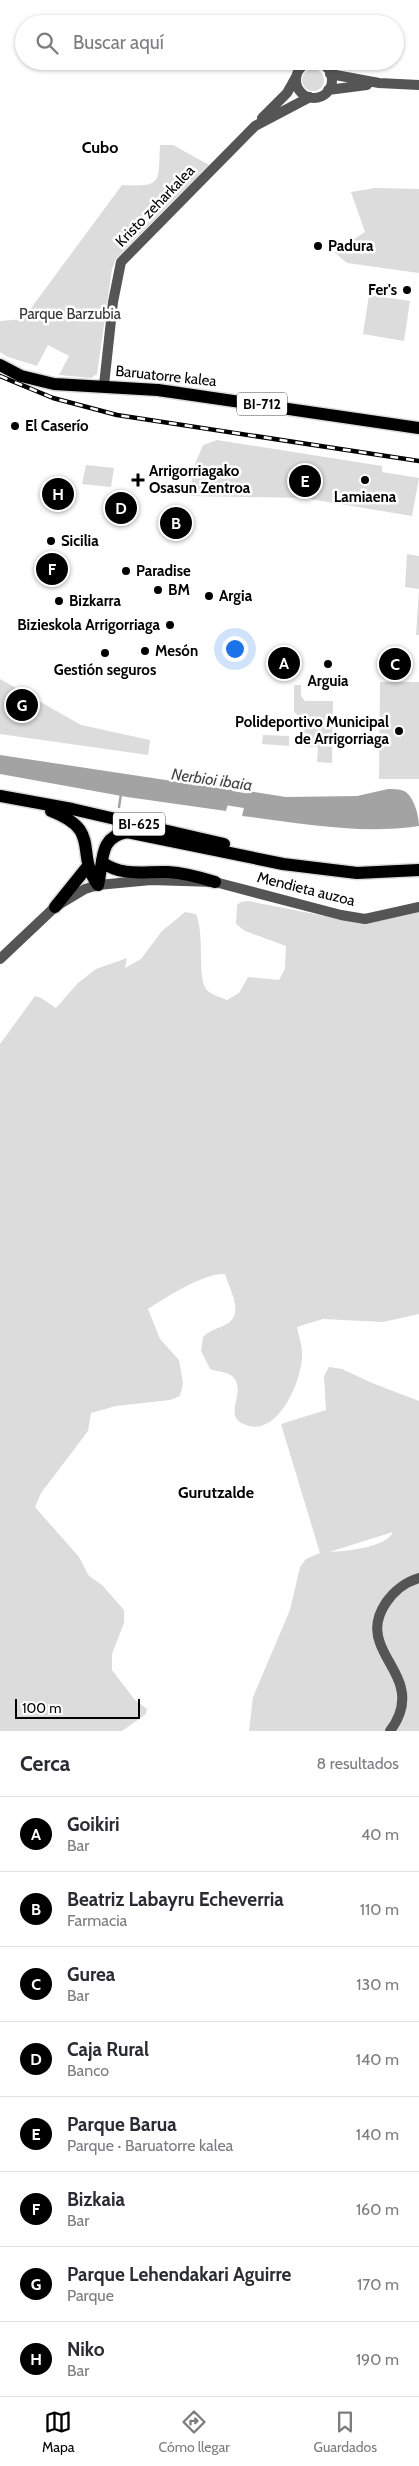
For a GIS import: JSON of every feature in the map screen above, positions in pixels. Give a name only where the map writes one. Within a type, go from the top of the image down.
[{"type":"main road","name":"Baruatorre kalea","points":[[0,365],[37,381],[104,385],[231,400],[419,428]]},
{"type":"main road","points":[[0,797],[46,809],[70,820],[76,825],[86,841],[88,866],[98,884]]},
{"type":"main road","name":"BI-625","points":[[0,797],[72,809],[334,870],[378,873],[419,870]]},
{"type":"main road","points":[[98,884],[103,863],[103,851],[108,839],[117,834],[127,832],[267,861],[334,870]]},
{"type":"main road","points":[[103,863],[114,871],[126,873],[169,872],[191,875],[215,882]]},
{"type":"main road","points":[[54,907],[76,883],[88,866]]},
{"type":"street","points":[[255,126],[287,93],[300,70]]},
{"type":"street","points":[[296,76],[299,90],[310,97],[320,97],[328,90],[331,84],[330,74],[327,70]]},
{"type":"street","points":[[330,74],[379,83],[419,85]]},
{"type":"street","points":[[328,90],[379,83]]},
{"type":"street","name":"Kristo zeharkalea","points":[[104,385],[113,302],[121,262],[255,126],[310,97]]},
{"type":"street","name":"Mendieta auzoa","points":[[0,960],[54,907],[84,889],[98,884],[152,880],[215,882],[341,915],[365,919],[419,906]]},
{"type":"street","points":[[390,1731],[398,1720],[402,1704],[401,1687],[378,1640],[379,1618],[390,1595],[406,1581],[419,1578]]},
{"type":"green space","points":[[309,70],[317,70],[323,76],[323,84],[317,90],[309,90],[303,84],[303,76]]},
{"type":"green space","name":"Parque Barzubia","points":[[160,145],[173,145],[209,165],[116,259],[112,269],[97,374],[91,378],[59,375],[69,356],[48,345],[37,366],[8,357],[0,352],[0,321],[23,319],[122,185],[145,185],[156,180],[159,168]]},
{"type":"green space","points":[[375,188],[419,189],[419,273],[347,263],[334,252],[365,232],[351,192]]},
{"type":"green space","points":[[369,295],[410,301],[404,341],[363,334]]},
{"type":"green space","points":[[217,440],[382,466],[382,472],[419,478],[412,516],[304,498],[190,496],[192,478],[164,475],[165,466],[193,469],[203,445]]},
{"type":"green space","points":[[86,465],[114,468],[111,487],[82,484]]},
{"type":"green space","points":[[407,554],[419,556],[419,589],[405,587]]},
{"type":"green space","points":[[419,589],[419,635],[416,635]]},
{"type":"green space","points":[[0,679],[81,725],[150,740],[148,755],[0,734]]},
{"type":"green space","name":"Polideportivo Municipal de Arrigorriaga","points":[[380,682],[419,682],[419,779],[379,779]]},
{"type":"green space","points":[[294,685],[301,685],[301,696],[305,701],[333,701],[332,763],[317,762],[318,747],[299,746],[299,716],[294,712]]},
{"type":"green space","points":[[263,735],[289,736],[289,746],[262,744]]},
{"type":"green space","points":[[248,901],[340,919],[419,910],[419,1314],[383,1322],[323,1319],[297,1327],[302,1357],[301,1368],[292,1393],[278,1415],[268,1423],[258,1427],[246,1425],[235,1416],[238,1389],[236,1382],[230,1374],[210,1369],[201,1351],[203,1337],[227,1324],[235,1314],[234,1300],[225,1274],[217,1274],[197,1281],[148,1309],[160,1339],[179,1360],[183,1383],[180,1396],[170,1400],[116,1406],[91,1413],[88,1431],[41,1493],[35,1507],[79,1557],[89,1576],[102,1585],[124,1610],[124,1623],[112,1654],[112,1670],[135,1700],[147,1709],[146,1714],[122,1731],[0,1731],[0,1044],[35,996],[56,1008],[78,983],[96,969],[127,958],[125,968],[141,959],[162,931],[185,912],[196,914],[199,923],[203,983],[210,993],[227,1000],[239,993],[248,977],[279,980],[285,969],[286,946],[245,931],[236,924],[237,905]]},
{"type":"green space","points":[[329,1367],[342,1369],[419,1401],[419,1731],[249,1731],[253,1697],[290,1610],[300,1567],[306,1559],[320,1553],[281,1424],[326,1410],[324,1376]],"holes":[[[393,1532],[382,1542],[364,1548],[329,1552]]]},
{"type":"shaded area","points":[[0,755],[232,790],[226,811],[127,797],[0,774]]},
{"type":"shaded area","points":[[388,789],[404,791],[411,797],[419,826],[352,829],[242,816],[248,791],[286,797],[357,796]]},
{"type":"waterway","points":[[119,807],[121,794]]},
{"type":"waterway","name":"Nerbioi ibaia","points":[[211,795],[265,804]]},
{"type":"railway","points":[[0,376],[53,398],[117,415],[419,461]]},
{"type":"place","name":"Padura","points":[[318,246]]},
{"type":"place","name":"Fer's","points":[[407,290]]},
{"type":"place","name":"El Caserío","points":[[15,426]]},
{"type":"place","name":"Arrigorriagako Osasun Zentroa","points":[[138,480]]},
{"type":"place","name":"Lamiaena","points":[[365,480]]},
{"type":"place","name":"Parque Barua","points":[[305,481]]},
{"type":"place","name":"Niko","points":[[58,494]]},
{"type":"place","name":"Caja Rural","points":[[121,508]]},
{"type":"place","name":"Beatriz Labayru Echeverria","points":[[176,523]]},
{"type":"place","name":"Sicilia","points":[[51,541]]},
{"type":"place","name":"Bizkaia","points":[[52,569]]},
{"type":"place","name":"Paradise","points":[[126,571]]},
{"type":"place","name":"BM","points":[[158,590]]},
{"type":"place","name":"Argia","points":[[209,596]]},
{"type":"place","name":"Bizkarra","points":[[59,601]]},
{"type":"place","name":"Bizieskola Arrigorriaga","points":[[170,625]]},
{"type":"place","name":"Mesón","points":[[145,651]]},
{"type":"place","name":"Gestión seguros","points":[[105,653]]},
{"type":"place","name":"Goikiri","points":[[284,663]]},
{"type":"place","name":"Arguia","points":[[328,664]]},
{"type":"place","name":"Gurea","points":[[395,664]]},
{"type":"place","name":"Parque Lehendakari Aguirre","points":[[22,705]]},
{"type":"place","name":"Polideportivo Municipal de Arrigorriaga","points":[[399,731]]},
{"type":"district","name":"Cubo","points":[[100,147]]},
{"type":"district","name":"Gurutzalde","points":[[216,1492]]}]
